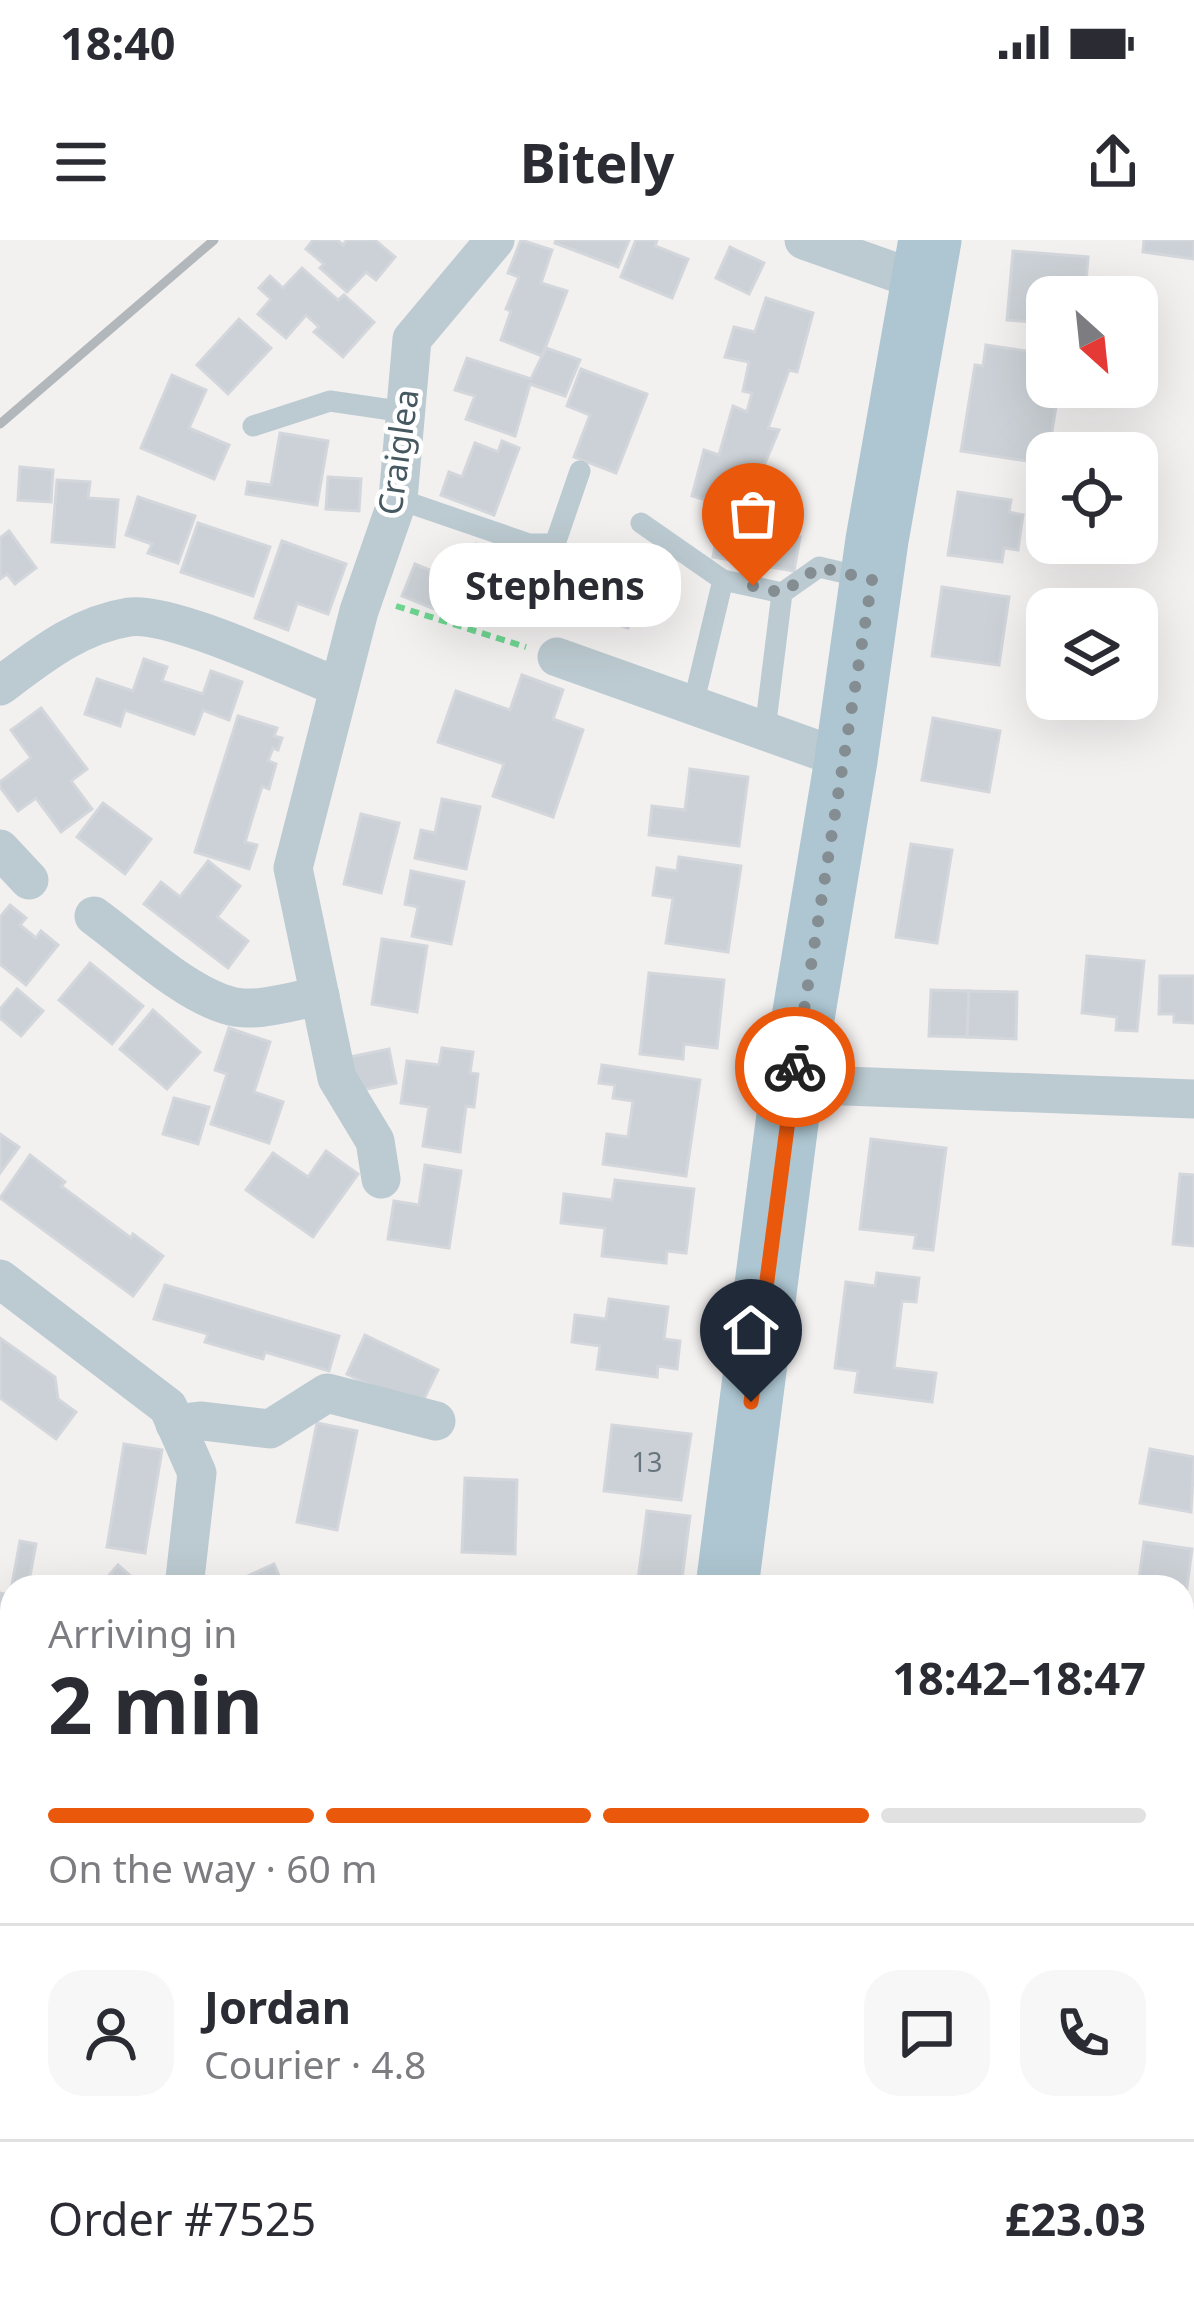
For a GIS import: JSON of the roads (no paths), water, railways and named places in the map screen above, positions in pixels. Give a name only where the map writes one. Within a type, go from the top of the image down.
[{"type":"main road","points":[[729,1575],[792,1084],[927,261]]},
{"type":"street","name":"Craiglea","points":[[381,1179],[375,1142],[337,1078],[293,868],[364,596],[398,499],[412,339],[495,240]]},
{"type":"street","points":[[805,240],[927,261]]},
{"type":"street","points":[[0,686],[60,642],[134,616],[181,626],[339,687]]},
{"type":"street","points":[[557,657],[846,760]]},
{"type":"street","points":[[0,849],[29,880]]},
{"type":"street","points":[[94,916],[190,986],[227,1006],[320,996]]},
{"type":"street","points":[[792,1084],[1194,1099]]},
{"type":"street","points":[[0,1279],[168,1407],[197,1472],[185,1575]]},
{"type":"street","points":[[175,1424],[202,1421],[270,1429],[327,1394],[436,1421]]},
{"type":"lane","points":[[253,426],[330,401],[405,412]]},
{"type":"lane","points":[[398,499],[529,544],[555,544],[580,471]]},
{"type":"lane","points":[[641,523],[723,580],[782,593],[819,567],[872,580]]},
{"type":"lane","points":[[693,705],[723,580]]},
{"type":"lane","points":[[765,730],[782,593]]},
{"type":"railway","points":[[0,424],[214,240]]},
{"type":"place","name":"Stephens","points":[[753,586]]}]
